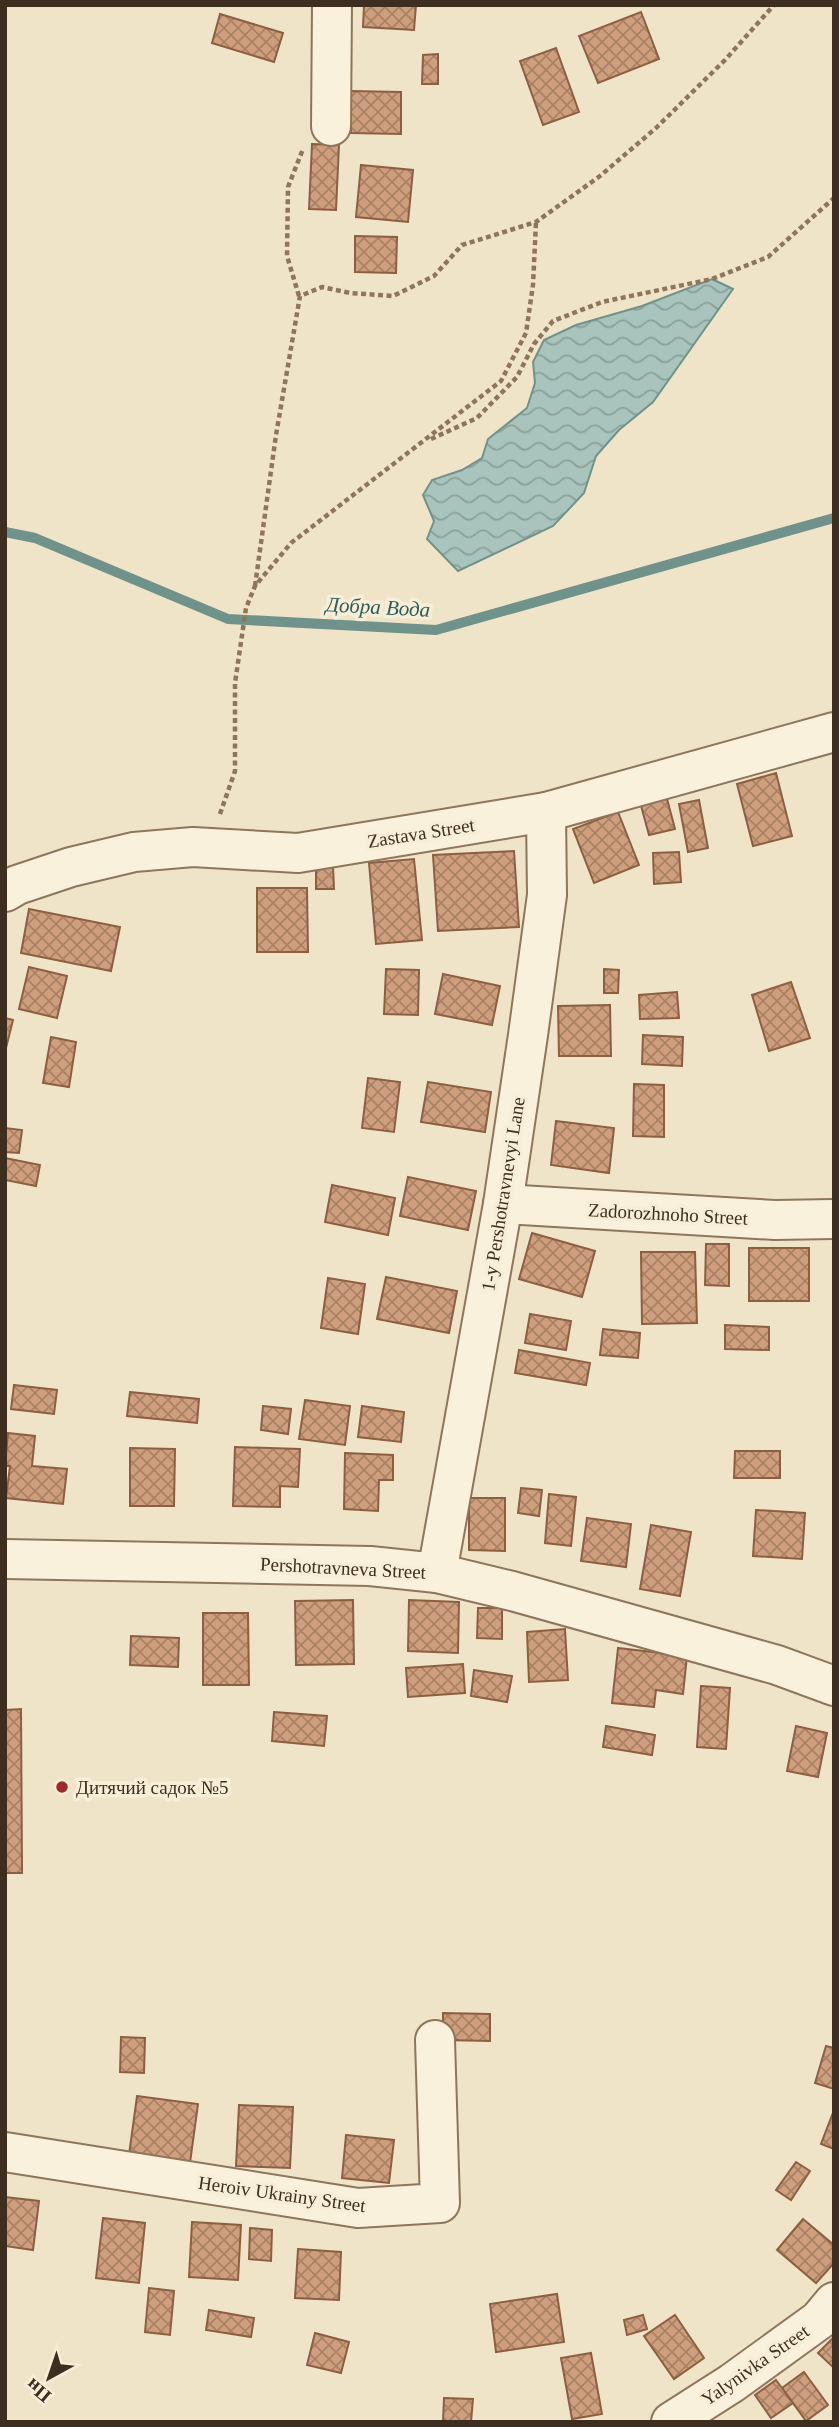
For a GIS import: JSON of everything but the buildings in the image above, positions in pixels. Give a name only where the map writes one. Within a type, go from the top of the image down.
[{"type":"street","points":[[332,5],[332,111]]},
{"type":"street","name":"Zastava Street","points":[[5,892],[17,885],[71,867],[134,852],[193,847],[298,853],[546,812],[834,732]]},
{"type":"street","name":"1-y Pershotravnevyi Lane","points":[[437,1573],[503,1204],[547,895],[546,812]]},
{"type":"street","name":"Zadorozhnoho Street","points":[[503,1204],[775,1220],[834,1219]]},
{"type":"street","name":"Pershotravneva Street","points":[[5,1559],[369,1566],[437,1573],[512,1591],[777,1665],[834,1686]]},
{"type":"street","name":"Heroiv Ukrainy Street","points":[[5,2152],[358,2208],[440,2203],[435,2040]]},
{"type":"street","name":"Yalynivka Street","points":[[671,2422],[732,2383],[819,2320],[834,2302]]},
{"type":"path","points":[[300,296],[322,287],[350,293],[393,296],[434,276],[462,245],[536,222],[600,176],[656,128],[725,60],[775,5]]},
{"type":"path","points":[[256,586],[276,435],[300,296],[287,256],[288,187],[310,131],[332,111]]},
{"type":"path","points":[[424,442],[477,418],[517,377],[534,344],[553,321],[602,302],[712,279],[768,257],[834,198]]},
{"type":"path","points":[[193,847],[219,818],[235,771],[235,683],[246,608],[256,586],[291,543],[501,381],[526,333],[533,285],[536,222]]},
{"type":"water","points":[[712,279],[733,289],[653,402],[619,430],[596,456],[584,493],[553,526],[458,571],[427,539],[434,521],[423,495],[432,480],[462,470],[482,458],[488,439],[527,408],[535,383],[533,362],[544,340],[576,325],[642,306]]},
{"type":"waterway","name":"Добра Вода","points":[[5,532],[35,538],[228,619],[436,630],[834,518]]},
{"type":"place","name":"Дитячий садок №5","points":[[62,1787]]}]
